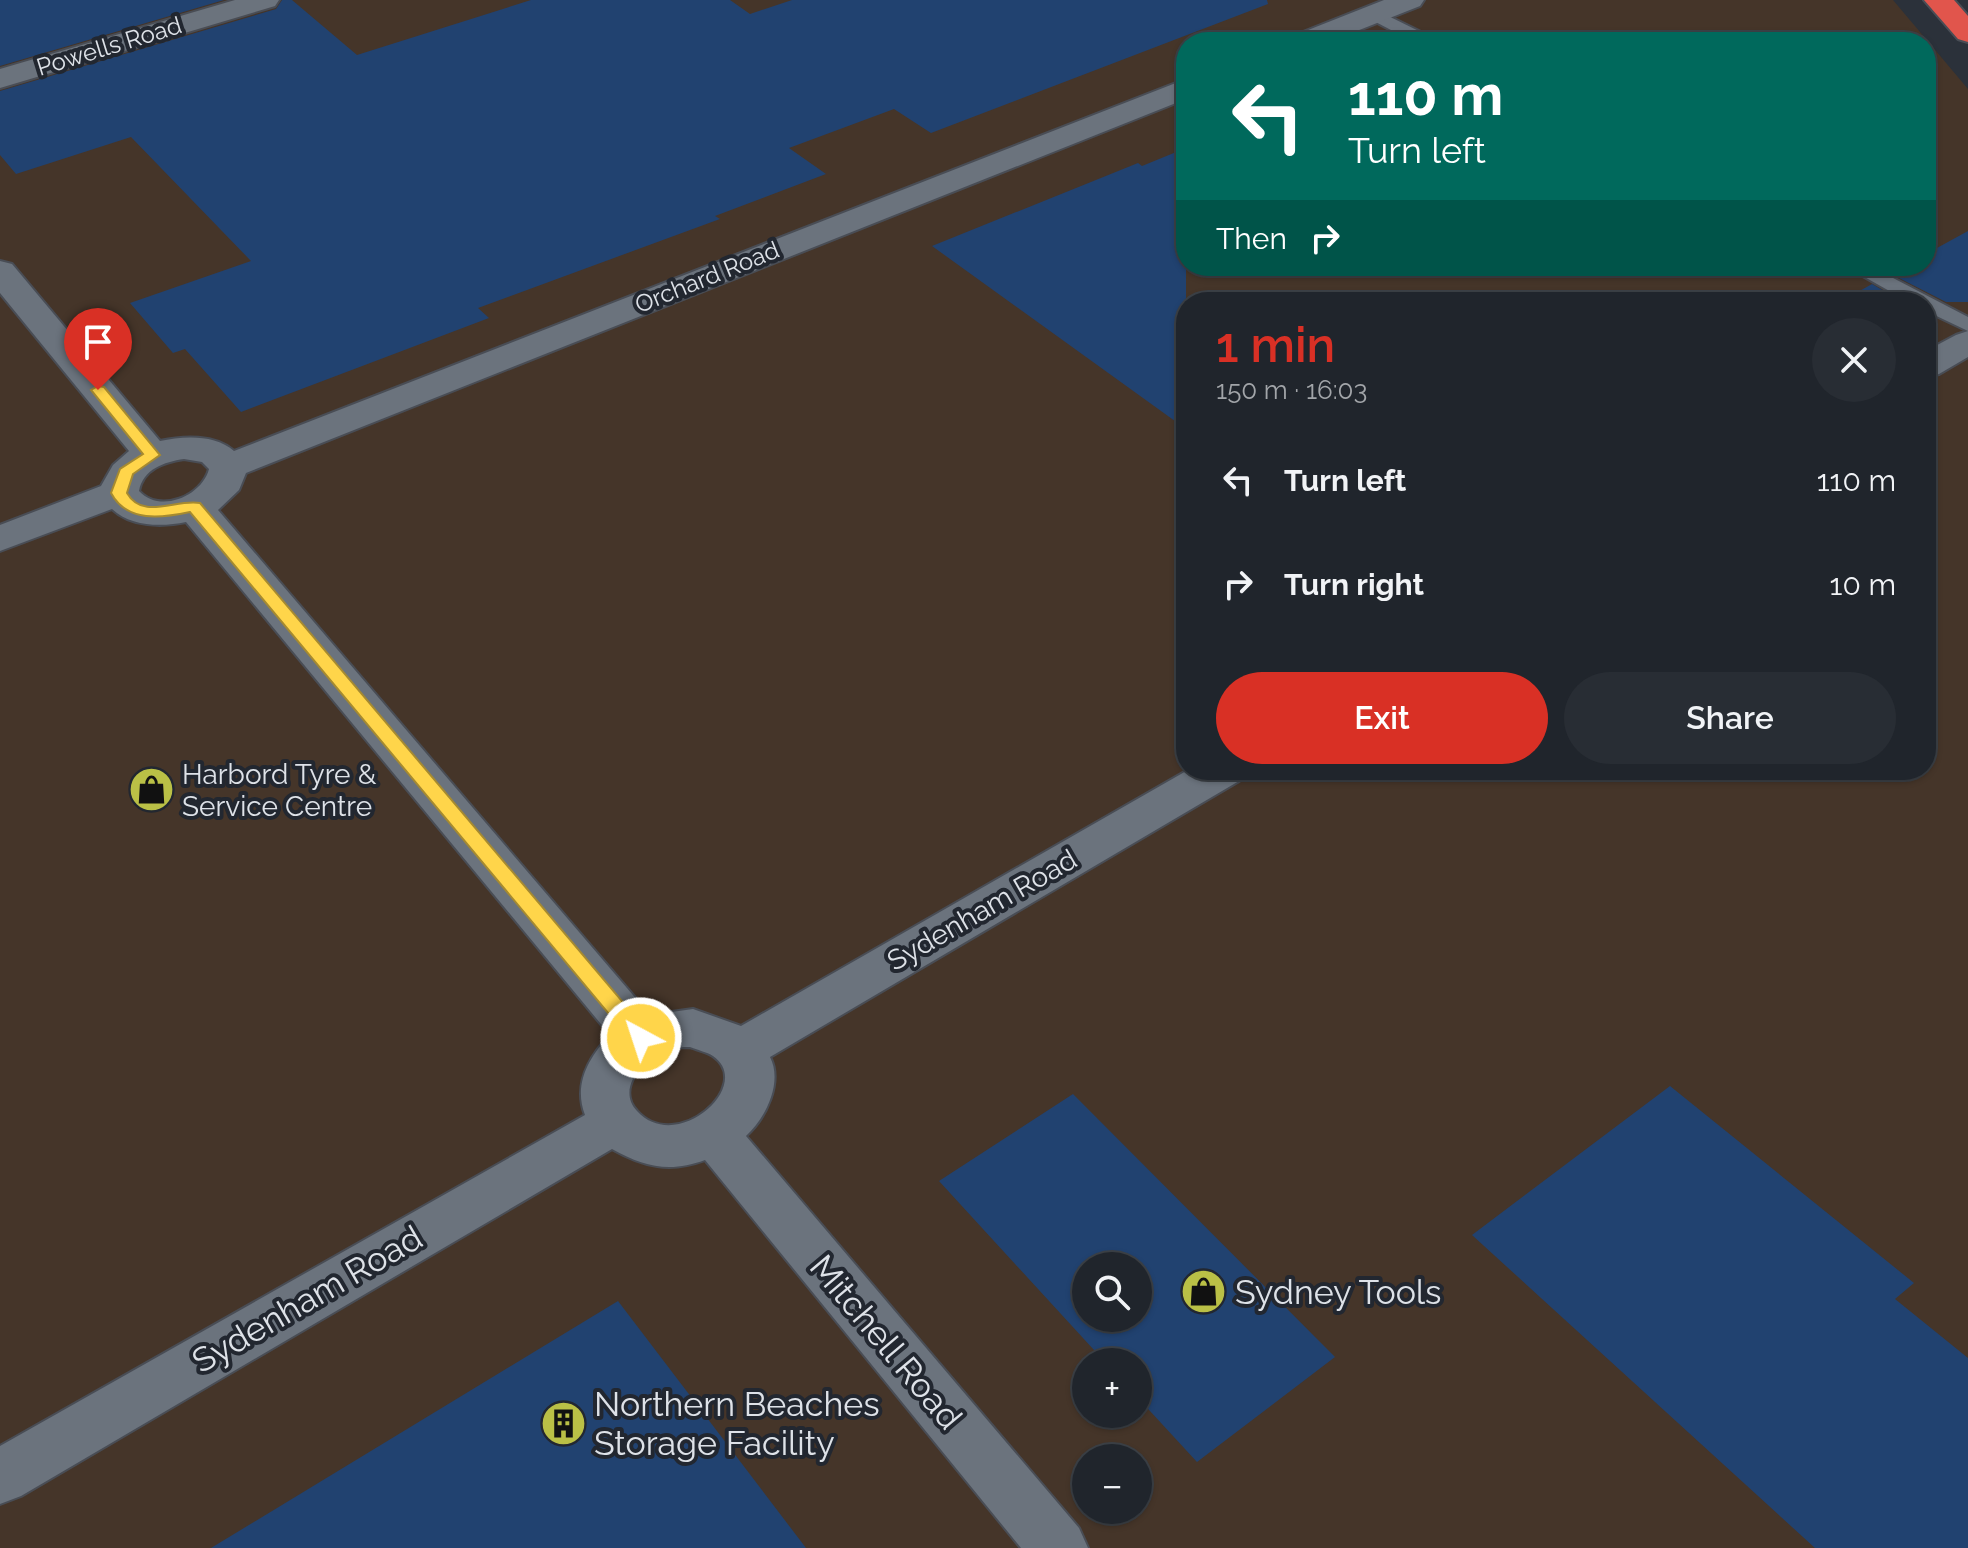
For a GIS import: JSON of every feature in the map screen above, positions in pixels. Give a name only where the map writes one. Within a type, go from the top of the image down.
[{"type":"highway","points":[[1938,0],[1968,33]]},
{"type":"street","name":"Powells Road","points":[[0,79],[265,0]]},
{"type":"street","points":[[1328,32],[1410,0]]},
{"type":"street","name":"Orchard Road","points":[[229,466],[1176,92]]},
{"type":"street","points":[[0,271],[152,455]]},
{"type":"street","points":[[1936,360],[1968,342]]},
{"type":"street","points":[[199,448],[223,458],[229,466],[229,477],[223,488],[194,507],[161,513],[146,512],[124,501],[119,493],[126,472],[152,455],[176,449],[199,448]]},
{"type":"street","points":[[0,539],[119,493]]},
{"type":"street","points":[[194,507],[641,1038]]},
{"type":"street","name":"Sydenham Road","points":[[740,1050],[1206,780]]},
{"type":"street","points":[[693,1028],[725,1038],[740,1050],[751,1077],[743,1108],[731,1123],[715,1135],[691,1144],[653,1145],[625,1133],[614,1123],[606,1109],[605,1080],[612,1064],[624,1050],[641,1038],[658,1031],[693,1028]]},
{"type":"street","name":"Sydenham Road","points":[[0,1477],[614,1123]]},
{"type":"street","name":"Mitchell Road","points":[[715,1135],[1058,1548]]},
{"type":"lane","points":[[1374,14],[1408,32]]},
{"type":"lane","points":[[1874,276],[1904,292]]},
{"type":"lane","points":[[1936,309],[1968,325]]},
{"type":"shaded area","points":[[0,0],[1893,0],[1920,32],[1176,32],[1176,276],[1936,276],[1936,51],[1968,89],[1968,1548],[0,1548]]},
{"type":"building","points":[[0,0],[224,0],[0,66]]},
{"type":"building","points":[[282,0],[292,0],[357,55],[531,0],[730,0],[750,14],[792,0],[1267,0],[1268,4],[1195,32],[1176,32],[1176,39],[931,133],[894,109],[789,148],[826,174],[715,216],[720,219],[478,308],[489,318],[241,412],[185,349],[173,353],[130,303],[251,261],[131,137],[16,174],[0,155],[0,91],[276,9]]},
{"type":"building","points":[[1176,152],[1176,276],[1186,276],[1186,292],[1176,292],[1176,422],[932,246],[1138,163],[1142,166]]},
{"type":"building","points":[[1968,231],[1968,302],[1946,302],[1936,297],[1936,292],[1926,292],[1895,276],[1936,276],[1936,249]]},
{"type":"building","points":[[1872,284],[1886,292],[1858,292]]},
{"type":"building","points":[[1670,1086],[1914,1283],[1895,1299],[1968,1358],[1968,1548],[1815,1548],[1472,1235]]},
{"type":"building","name":"Sydney Tools","points":[[1073,1094],[1335,1357],[1197,1462],[1152,1413],[1152,1348],[1092,1348],[1077,1332],[1152,1332],[1152,1252],[1072,1252],[1072,1326],[939,1181]]},
{"type":"building","name":"Northern Beaches Storage Facility","points":[[618,1301],[806,1548],[211,1548]]},
{"type":"place","name":"Harbord Tyre & Service Centre","points":[[151,790]]},
{"type":"place","name":"Sydney Tools","points":[[1204,1292]]},
{"type":"place","name":"Northern Beaches Storage Facility","points":[[563,1424]]},
{"type":"route","points":[[98,390],[152,455],[126,472],[119,493],[124,501],[146,512],[161,513],[194,507],[641,1038]]}]
